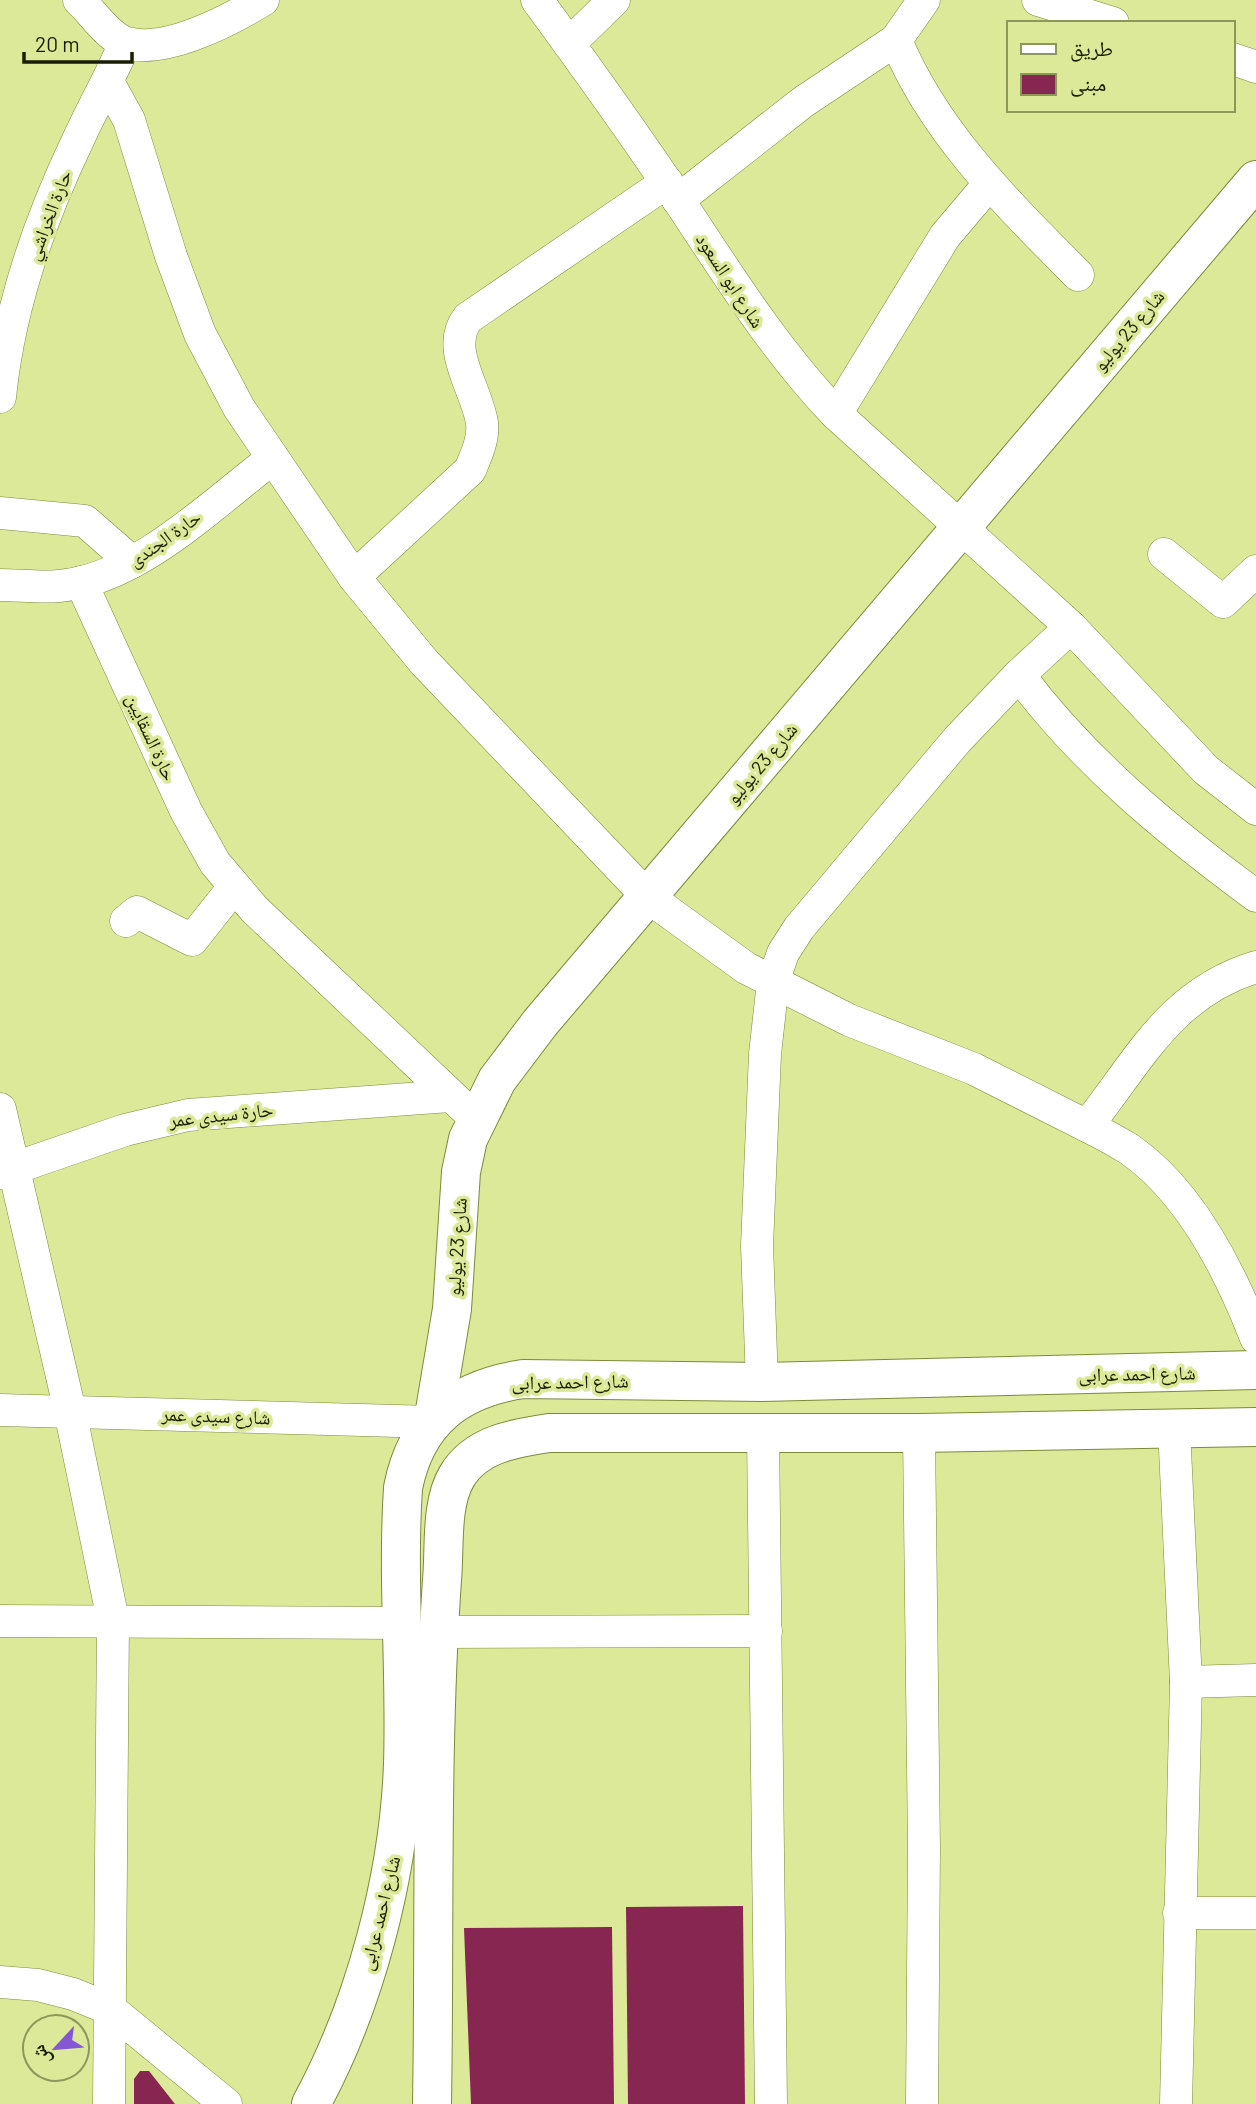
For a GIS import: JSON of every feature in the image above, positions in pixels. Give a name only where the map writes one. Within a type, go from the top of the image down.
[{"type":"main road","name":"شارع 23 يوليو","points":[[433,1422],[452,1308],[463,1107],[497,1080],[532,1032],[1256,180]]},
{"type":"main road","name":"شارع احمد عرابى","points":[[432,2104],[421,1627],[403,1489],[412,1453],[433,1422],[469,1394],[523,1379],[762,1382],[1256,1370]]},
{"type":"main road","name":"شارع احمد عرابى","points":[[314,2102],[356,2001],[380,1924],[396,1845],[403,1765],[421,1627],[451,1492],[462,1468],[483,1451],[523,1437],[549,1433],[919,1433],[1256,1427]]},
{"type":"street","points":[[79,0],[125,43],[148,45],[199,32],[263,0]]},
{"type":"street","name":"شارع ابو السعود","points":[[537,0],[672,191],[777,348],[836,414],[1070,627],[1196,760],[1256,809]]},
{"type":"street","points":[[569,44],[614,0]]},
{"type":"street","points":[[354,577],[470,470],[480,448],[482,424],[459,348],[461,326],[468,318],[672,191],[896,40],[924,0]]},
{"type":"street","points":[[1038,0],[1107,21]]},
{"type":"street","points":[[896,40],[918,84],[989,184],[1078,275]]},
{"type":"street","name":"حارة الخراشي","points":[[0,397],[30,261],[78,140],[125,43]]},
{"type":"street","points":[[1235,60],[1256,67]]},
{"type":"street","points":[[108,82],[129,120],[171,256],[200,334],[239,408],[354,577],[424,662],[648,897],[746,968],[849,1020],[974,1069],[1130,1150],[1176,1192],[1214,1250],[1255,1331]]},
{"type":"street","points":[[836,414],[938,246],[989,184]]},
{"type":"street","name":"حارة الجندى","points":[[0,585],[58,586],[81,582],[132,562],[272,458]]},
{"type":"street","points":[[0,513],[85,521],[132,562]]},
{"type":"street","points":[[1164,554],[1223,602],[1256,571]]},
{"type":"street","name":"حارة السقايين","points":[[81,582],[186,811],[215,863],[234,887],[463,1107]]},
{"type":"street","points":[[762,1382],[757,1246],[759,1151],[773,982],[783,953],[799,928],[957,740],[1018,675],[1070,627]]},
{"type":"street","points":[[1018,675],[1069,738],[1127,793],[1195,850],[1256,895]]},
{"type":"street","points":[[126,920],[138,912],[192,940],[234,887]]},
{"type":"street","points":[[1087,1126],[1158,1030],[1184,1004],[1217,983],[1256,967]]},
{"type":"street","name":"حارة سيدى عمر","points":[[7,1170],[125,1130],[188,1115],[463,1107]]},
{"type":"street","points":[[0,1109],[7,1170],[70,1411],[113,1620],[109,2104]]},
{"type":"street","name":"شارع سيدى عمر","points":[[0,1410],[433,1422]]},
{"type":"street","points":[[1174,1428],[1186,1682],[1176,2104]]},
{"type":"street","points":[[764,1433],[771,2104]]},
{"type":"street","points":[[919,1433],[924,1849],[922,2104]]},
{"type":"street","points":[[0,1621],[113,1620],[766,1631]]},
{"type":"street","points":[[1186,1682],[1256,1680]]},
{"type":"street","points":[[1179,1913],[1256,1913]]},
{"type":"street","points":[[0,1982],[38,1985],[73,1994],[110,2009],[226,2104]]},
{"type":"building","points":[[743,1906],[745,2104],[628,2104],[626,1907]]},
{"type":"building","points":[[612,1927],[614,2104],[471,2104],[464,1928]]},
{"type":"building","points":[[140,2071],[149,2071],[175,2104],[134,2104],[134,2079]]}]
